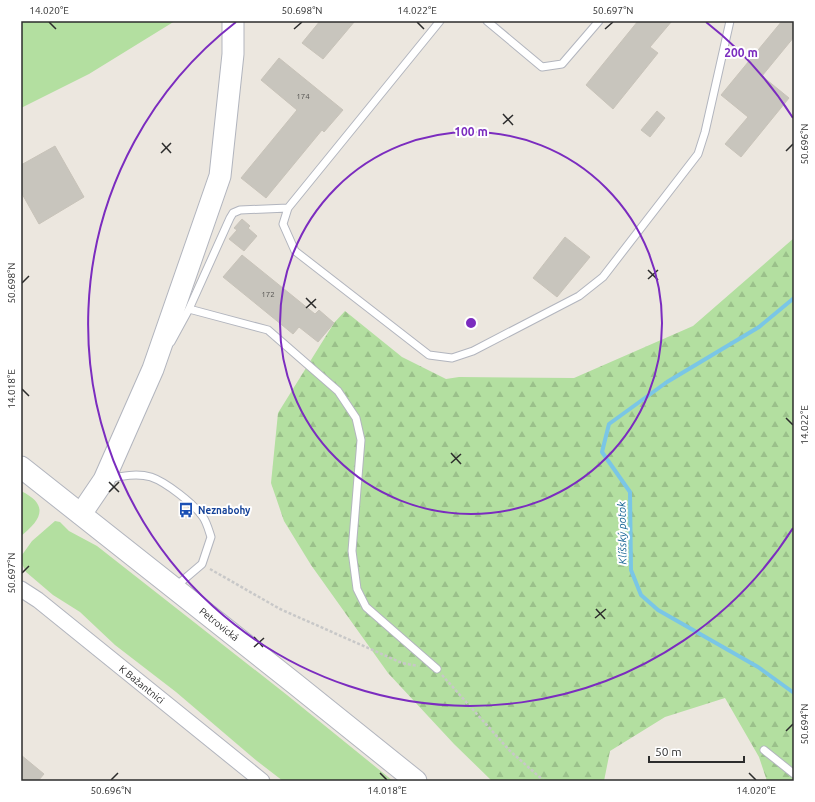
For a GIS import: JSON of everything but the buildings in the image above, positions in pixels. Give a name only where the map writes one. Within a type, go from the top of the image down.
[{"type":"street","points":[[81,514],[104,480],[153,369],[220,176],[232,54],[233,21]]},
{"type":"street","name":"Petrovická","points":[[21,468],[81,514],[416,781]]},
{"type":"street","name":"K Bažantnici","points":[[21,589],[38,600],[262,781]]},
{"type":"lane","points":[[440,21],[288,208],[283,224],[295,251],[429,355],[452,358],[473,351],[580,296],[603,277],[698,154],[705,132],[730,21]]},
{"type":"lane","points":[[487,21],[542,67],[562,64],[599,21]]},
{"type":"lane","points":[[153,369],[176,335],[233,213],[240,210],[288,208]]},
{"type":"lane","points":[[189,309],[268,330],[338,391],[356,418],[361,440],[352,551],[357,589],[366,607],[437,668]]},
{"type":"lane","points":[[104,480],[127,475],[151,477],[168,486],[188,502],[203,517],[212,537],[202,564],[174,589]]},
{"type":"lane","points":[[764,750],[794,774]]},
{"type":"path","points":[[202,564],[280,609],[402,663],[437,668],[510,751],[544,781]]},
{"type":"green space","points":[[21,21],[175,21],[89,74],[21,108]]},
{"type":"green space","points":[[794,238],[794,781],[767,781],[759,757],[725,698],[665,717],[610,751],[604,781],[492,781],[454,744],[388,673],[311,565],[284,521],[271,483],[278,413],[334,323],[345,311],[402,357],[446,379],[459,377],[574,378],[693,326]]},
{"type":"green space","points":[[21,491],[30,496],[36,502],[39,507],[39,513],[34,524],[21,536]]},
{"type":"green space","points":[[55,521],[60,522],[69,531],[97,546],[287,695],[393,781],[283,781],[257,761],[176,692],[115,645],[80,612],[53,595],[26,572],[22,564],[22,555],[32,541]]},
{"type":"waterway","name":"Klíšský potok","points":[[794,298],[759,327],[667,382],[609,424],[602,452],[630,492],[631,570],[641,595],[658,610],[758,667],[794,693]]},
{"type":"place","name":"Neznabohy","points":[[186,510]]}]
